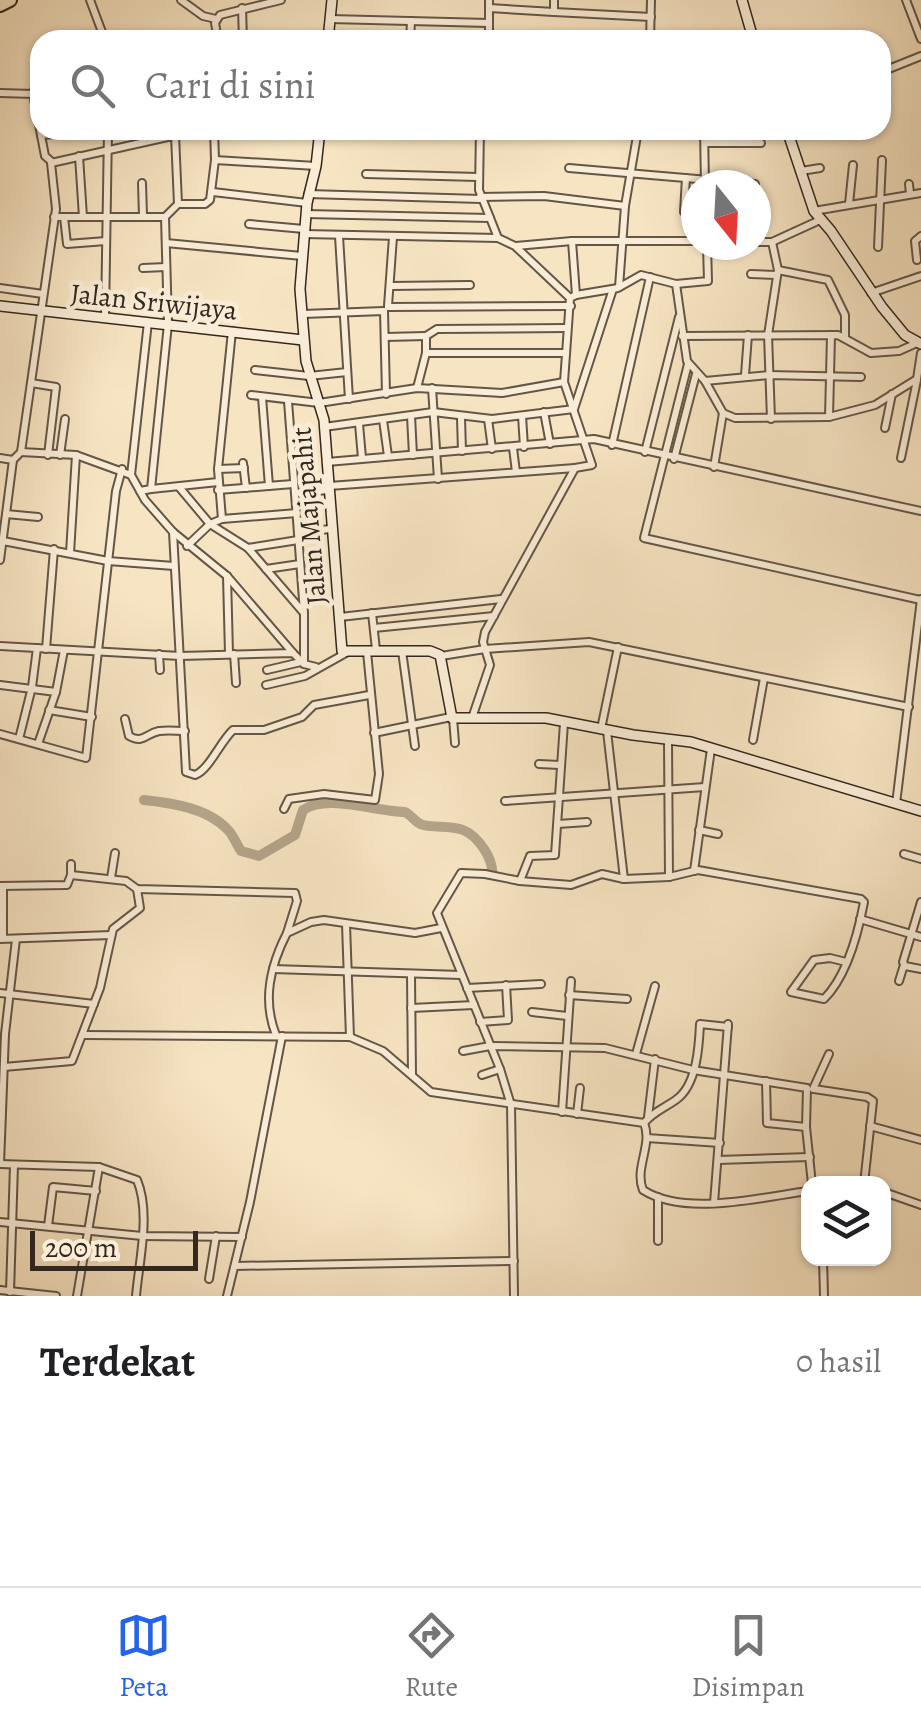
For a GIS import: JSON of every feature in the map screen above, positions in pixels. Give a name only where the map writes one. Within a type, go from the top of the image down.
[{"type":"highway","points":[[0,5],[10,0]]},
{"type":"street","points":[[90,0],[103,30]]},
{"type":"street","points":[[181,0],[204,16],[216,19]]},
{"type":"street","points":[[217,30],[216,19],[220,14],[281,0]]},
{"type":"street","points":[[329,30],[332,0]]},
{"type":"street","points":[[554,0],[554,12]]},
{"type":"street","points":[[650,30],[651,0]]},
{"type":"street","points":[[742,0],[748,30]]},
{"type":"street","points":[[908,0],[921,39]]},
{"type":"street","points":[[489,30],[489,4],[651,17]]},
{"type":"street","points":[[242,8],[242,30]]},
{"type":"street","points":[[330,19],[489,23]]},
{"type":"street","points":[[410,22],[410,30]]},
{"type":"street","points":[[891,68],[921,56]]},
{"type":"street","points":[[0,94],[30,94]]},
{"type":"street","points":[[42,140],[44,156],[52,162],[150,140]]},
{"type":"street","points":[[105,318],[109,140]]},
{"type":"street","points":[[175,140],[178,204]]},
{"type":"street","points":[[151,489],[168,324],[165,217],[178,204],[205,204],[213,192],[214,140]]},
{"type":"street","name":"Jalan Majapahit","points":[[319,140],[304,232],[302,314],[310,376],[324,427],[342,650],[346,653]]},
{"type":"street","points":[[480,140],[481,198],[498,238]]},
{"type":"street","points":[[574,409],[616,288],[637,140]]},
{"type":"street","points":[[704,140],[705,170]]},
{"type":"street","points":[[733,140],[762,144]]},
{"type":"street","points":[[791,140],[817,216],[871,294],[920,347]]},
{"type":"street","points":[[79,156],[84,217]]},
{"type":"street","points":[[215,160],[316,166]]},
{"type":"street","points":[[878,247],[882,160]]},
{"type":"street","points":[[0,560],[4,500],[13,460],[22,452],[42,312],[54,217],[52,162]]},
{"type":"street","points":[[849,204],[853,164]]},
{"type":"street","points":[[569,168],[681,177]]},
{"type":"street","points":[[799,171],[820,168]]},
{"type":"street","points":[[366,174],[478,177]]},
{"type":"street","points":[[142,183],[143,216]]},
{"type":"street","points":[[909,184],[910,194]]},
{"type":"street","points":[[213,192],[307,204],[490,218]]},
{"type":"street","points":[[771,418],[768,335],[777,272],[772,242],[817,216],[849,204],[921,192]]},
{"type":"street","points":[[307,204],[544,196],[625,206]]},
{"type":"street","points":[[54,217],[165,217]]},
{"type":"street","points":[[64,217],[67,244],[106,241]]},
{"type":"street","points":[[249,224],[339,235],[498,238],[515,246],[572,300]]},
{"type":"street","points":[[339,235],[349,399]]},
{"type":"street","points":[[917,260],[915,240],[921,236]]},
{"type":"street","points":[[386,394],[386,309],[393,237]]},
{"type":"street","points":[[515,246],[572,241],[681,241]]},
{"type":"street","points":[[140,491],[218,486],[328,488],[592,465],[564,382],[572,300],[572,241]]},
{"type":"street","points":[[166,243],[302,256]]},
{"type":"street","points":[[302,314],[572,300],[616,288],[637,276],[676,284],[708,281],[707,260]]},
{"type":"street","points":[[143,268],[166,267]]},
{"type":"street","points":[[751,274],[777,272],[828,280],[845,315],[845,338]]},
{"type":"street","points":[[871,294],[921,276]]},
{"type":"street","points":[[612,445],[650,277]]},
{"type":"street","points":[[676,284],[688,363],[705,381],[723,413],[738,420],[829,417],[875,405],[917,379]]},
{"type":"street","points":[[390,286],[470,285]]},
{"type":"street","points":[[0,288],[43,294]]},
{"type":"street","name":"Jalan Sriwijaya","points":[[0,306],[304,340]]},
{"type":"street","points":[[645,452],[680,316]]},
{"type":"street","points":[[131,474],[148,322]]},
{"type":"street","points":[[385,337],[426,336],[438,329],[454,328],[567,328]]},
{"type":"street","points":[[222,519],[218,469],[232,331]]},
{"type":"street","points":[[746,376],[748,335]]},
{"type":"street","points":[[682,336],[831,335],[845,338],[871,353],[920,347]]},
{"type":"street","points":[[829,417],[831,335]]},
{"type":"street","points":[[417,388],[426,336]]},
{"type":"street","points":[[901,458],[920,347]]},
{"type":"street","points":[[426,353],[565,353]]},
{"type":"street","points":[[688,363],[646,539],[921,600],[896,804]]},
{"type":"street","points":[[255,370],[310,376],[347,372]]},
{"type":"street","points":[[674,459],[696,374]]},
{"type":"street","points":[[705,381],[769,375],[862,377]]},
{"type":"street","points":[[252,395],[319,403],[417,388],[502,394],[564,382]]},
{"type":"street","points":[[31,383],[56,386],[48,455]]},
{"type":"street","points":[[432,388],[438,479]]},
{"type":"street","points":[[885,428],[892,392]]},
{"type":"street","points":[[262,397],[269,486]]},
{"type":"street","points":[[288,401],[304,613],[303,663]]},
{"type":"street","points":[[324,427],[433,412],[488,419],[574,409]]},
{"type":"street","points":[[544,412],[550,444]]},
{"type":"street","points":[[714,467],[723,413]]},
{"type":"street","points":[[410,416],[413,455]]},
{"type":"street","points":[[522,416],[524,447]]},
{"type":"street","points":[[60,455],[65,418]]},
{"type":"street","points":[[461,418],[462,451]]},
{"type":"street","points":[[488,419],[492,450]]},
{"type":"street","points":[[383,420],[388,456]]},
{"type":"street","points":[[358,424],[362,458]]},
{"type":"street","points":[[327,462],[594,439],[921,511]]},
{"type":"street","points":[[514,448],[516,472]]},
{"type":"street","points":[[22,452],[76,456],[131,474],[174,532],[228,576],[303,663]]},
{"type":"street","points":[[70,553],[76,456]]},
{"type":"street","points":[[0,458],[13,460]]},
{"type":"street","points":[[218,469],[244,465],[246,488]]},
{"type":"street","points":[[472,718],[490,664],[484,632],[575,468]]},
{"type":"street","points":[[0,734],[86,758],[116,491],[122,469]]},
{"type":"street","points":[[178,487],[210,524],[248,548],[304,613]]},
{"type":"street","points":[[187,546],[210,524],[222,519],[296,513]]},
{"type":"street","points":[[4,515],[38,517]]},
{"type":"street","points":[[248,548],[331,529]]},
{"type":"street","points":[[174,532],[186,772],[195,775],[205,770],[218,744],[234,730],[264,730],[302,717],[314,705],[369,694]]},
{"type":"street","points":[[3,542],[108,561],[174,566]]},
{"type":"street","points":[[19,739],[42,648],[54,549]]},
{"type":"street","points":[[265,569],[300,564]]},
{"type":"street","points":[[228,576],[236,683]]},
{"type":"street","points":[[339,618],[503,599]]},
{"type":"street","points":[[284,809],[289,799],[316,794],[376,800],[380,774],[369,694],[372,612]]},
{"type":"street","points":[[374,628],[494,616]]},
{"type":"street","points":[[266,684],[298,679],[346,653],[402,651],[441,656],[564,642],[618,647],[909,707]]},
{"type":"street","points":[[0,646],[180,656],[293,653]]},
{"type":"street","points":[[618,647],[604,730],[624,879]]},
{"type":"street","points":[[38,744],[56,692],[64,650]]},
{"type":"street","points":[[402,651],[415,746]]},
{"type":"street","points":[[159,654],[160,670]]},
{"type":"street","points":[[441,656],[455,742]]},
{"type":"street","points":[[266,670],[303,663],[316,667]]},
{"type":"street","points":[[753,740],[764,678]]},
{"type":"street","points":[[0,684],[56,692]]},
{"type":"street","points":[[50,710],[92,717]]},
{"type":"street","points":[[373,733],[452,718],[546,718],[692,742],[921,811]]},
{"type":"street","points":[[125,719],[128,736],[134,740],[159,732],[185,731]]},
{"type":"street","points":[[520,881],[530,856],[555,855],[564,723]]},
{"type":"street","points":[[668,739],[670,877]]},
{"type":"street","points":[[694,871],[711,748]]},
{"type":"street","points":[[539,764],[560,765]]},
{"type":"street","points":[[505,801],[705,787]]},
{"type":"street","points":[[558,824],[586,822]]},
{"type":"street","points":[[700,830],[718,834]]},
{"type":"street","points":[[111,878],[115,853]]},
{"type":"street","points":[[904,854],[921,859]]},
{"type":"street","points":[[70,864],[67,885],[1,886],[2,939],[111,935]]},
{"type":"street","points":[[514,1296],[511,1105],[437,913],[458,876],[464,872],[571,884],[602,874],[624,879],[670,877],[694,871],[726,873],[861,899],[864,902],[860,919],[846,962],[826,998],[790,992],[814,960],[846,962]]},
{"type":"street","points":[[70,874],[126,881],[137,889],[294,894],[297,901],[267,995],[279,1036],[242,1237],[227,1296]]},
{"type":"street","points":[[4,1067],[70,1062],[94,1004],[111,935],[116,924],[139,910],[137,889]]},
{"type":"street","points":[[899,981],[921,902]]},
{"type":"street","points":[[860,919],[921,937]]},
{"type":"street","points":[[286,933],[317,920],[421,934],[441,928]]},
{"type":"street","points":[[346,924],[350,1037]]},
{"type":"street","points":[[16,939],[5,993],[0,1164],[99,1167],[138,1180],[142,1236],[136,1296]]},
{"type":"street","points":[[904,965],[921,969]]},
{"type":"street","points":[[273,969],[461,976]]},
{"type":"street","points":[[411,976],[412,1077]]},
{"type":"street","points":[[562,1112],[571,981]]},
{"type":"street","points":[[480,1022],[508,1020],[506,984]]},
{"type":"street","points":[[467,988],[541,984]]},
{"type":"street","points":[[636,1054],[654,986]]},
{"type":"street","points":[[5,993],[94,1004]]},
{"type":"street","points":[[569,995],[627,999]]},
{"type":"street","points":[[412,1008],[474,1005]]},
{"type":"street","points":[[532,1012],[567,1016]]},
{"type":"street","points":[[84,1034],[350,1037],[383,1051],[431,1092],[646,1120],[682,1096],[700,1052],[700,1024],[728,1026],[714,1203]]},
{"type":"street","points":[[464,1051],[490,1046],[604,1048],[693,1070],[870,1098],[874,1103],[865,1176]]},
{"type":"street","points":[[811,1176],[806,1126],[811,1089],[829,1054]]},
{"type":"street","points":[[655,1058],[640,1183],[643,1190],[686,1203],[801,1192]]},
{"type":"street","points":[[482,1075],[500,1069]]},
{"type":"street","points":[[766,1081],[767,1123],[806,1126]]},
{"type":"street","points":[[577,1114],[580,1088]]},
{"type":"street","points":[[870,1126],[921,1140]]},
{"type":"street","points":[[647,1138],[720,1143]]},
{"type":"street","points":[[718,1160],[810,1157]]},
{"type":"street","points":[[10,1292],[14,1166]]},
{"type":"street","points":[[77,1296],[99,1167]]},
{"type":"street","points":[[48,1226],[52,1187],[96,1191]]},
{"type":"street","points":[[891,1194],[921,1205]]},
{"type":"street","points":[[658,1197],[658,1240]]},
{"type":"street","points":[[0,1222],[142,1236],[242,1237]]},
{"type":"street","points":[[209,1278],[216,1236]]},
{"type":"street","points":[[234,1266],[514,1261]]},
{"type":"street","points":[[824,1266],[824,1296]]},
{"type":"street","points":[[0,1290],[56,1296]]},
{"type":"waterway","points":[[144,800],[178,805],[210,816],[230,832],[241,851],[259,856],[295,835],[303,810],[313,805],[338,803],[405,812],[423,825],[469,833],[488,855],[492,875]]}]
